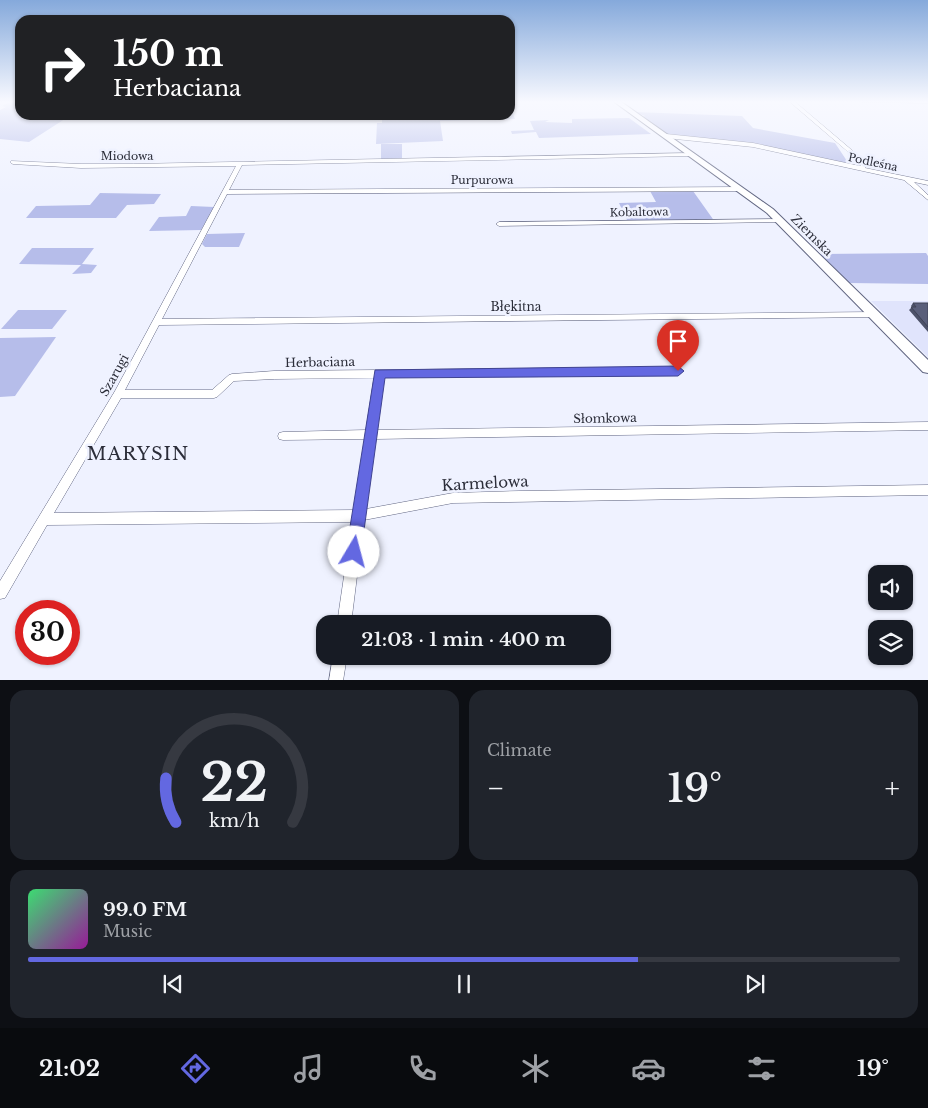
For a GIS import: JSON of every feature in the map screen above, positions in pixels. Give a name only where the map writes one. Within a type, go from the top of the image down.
[{"type":"street","name":"Ziemska","points":[[661,133],[740,189],[780,221],[928,368]]},
{"type":"street","points":[[826,133],[863,167],[878,173]]},
{"type":"street","name":"Podleśna","points":[[666,136],[753,145],[863,167]]},
{"type":"street","points":[[240,164],[691,154]]},
{"type":"street","name":"Miodowa","points":[[13,162],[82,166],[240,164]]},
{"type":"street","name":"Szarugi","points":[[0,593],[118,394],[198,248],[240,164]]},
{"type":"street","name":"Podleśna","points":[[878,173],[928,184]]},
{"type":"street","points":[[907,179],[928,198]]},
{"type":"street","name":"Purpurowa","points":[[225,192],[740,189]]},
{"type":"street","name":"Kobaltowa","points":[[499,224],[780,221]]},
{"type":"street","name":"Błękitna","points":[[156,322],[875,315]]},
{"type":"street","name":"Herbaciana","points":[[118,394],[214,394],[232,378],[379,373],[678,371]]},
{"type":"street","points":[[345,615],[379,373]]},
{"type":"street","name":"Słomkowa","points":[[283,436],[928,426]]},
{"type":"street","name":"Karmelowa","points":[[46,518],[358,516],[453,498],[928,490]]},
{"type":"street","points":[[336,680],[338,665]]},
{"type":"shaded area","points":[[0,133],[43,133],[29,142],[0,139]]},
{"type":"shaded area","points":[[377,133],[442,133],[443,141],[376,144]]},
{"type":"shaded area","points":[[536,133],[651,134],[539,138]]},
{"type":"shaded area","points":[[664,133],[779,133],[835,143],[849,164],[752,143]]},
{"type":"shaded area","points":[[381,144],[402,144],[402,159],[381,160]]},
{"type":"shaded area","points":[[650,191],[693,191],[715,222],[627,220],[619,203],[656,202]]},
{"type":"shaded area","points":[[100,193],[161,194],[154,204],[127,205],[116,218],[26,218],[36,206],[90,205]]},
{"type":"shaded area","points":[[191,206],[214,207],[201,230],[149,231],[159,217],[186,216]]},
{"type":"shaded area","points":[[245,233],[239,247],[205,247],[202,244],[207,234]]},
{"type":"shaded area","points":[[32,248],[94,248],[82,264],[97,265],[91,273],[72,274],[81,265],[19,264]]},
{"type":"shaded area","points":[[926,253],[928,256],[928,284],[849,283],[820,254]]},
{"type":"shaded area","points":[[871,301],[928,301],[928,357]]},
{"type":"shaded area","points":[[18,310],[67,310],[52,329],[1,329]]},
{"type":"shaded area","points":[[56,337],[15,396],[0,397],[0,338]]},
{"type":"building","points":[[913,303],[928,303],[928,327],[911,307],[916,307]]},
{"type":"district","name":"MARYSIN","points":[[138,454]]},
{"type":"route","points":[[354,552],[379,373],[678,371]]}]
